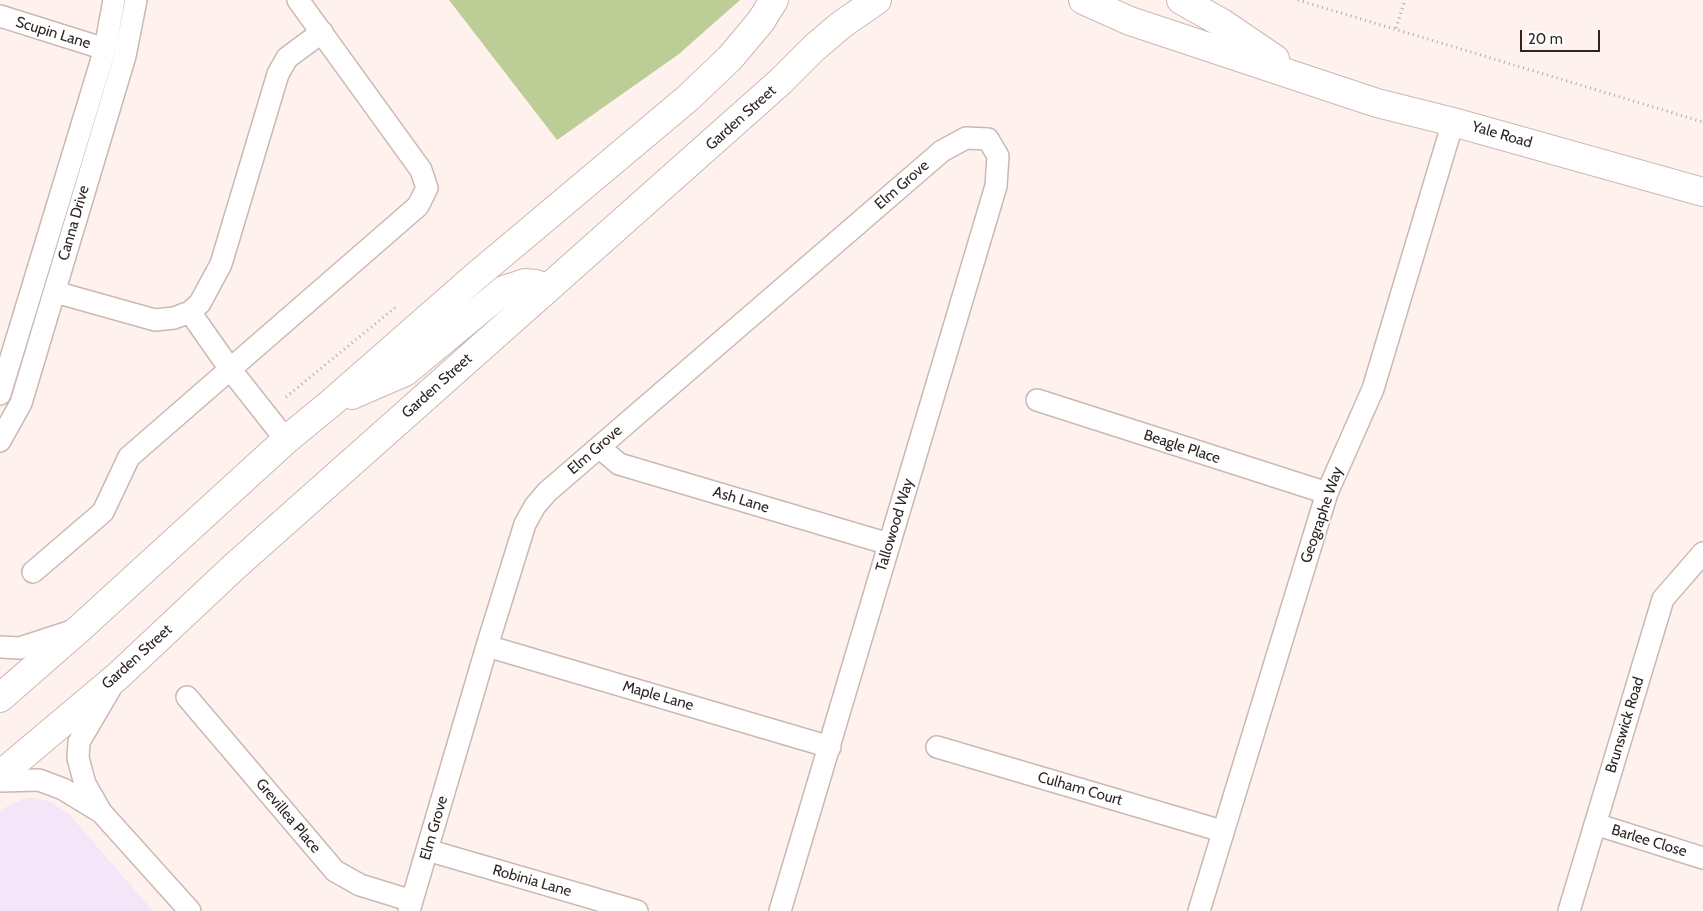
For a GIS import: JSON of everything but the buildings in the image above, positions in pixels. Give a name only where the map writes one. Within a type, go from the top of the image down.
[{"type":"main road","points":[[0,698],[79,629],[286,440],[476,276],[688,98],[730,58],[761,21],[774,0]]},
{"type":"main road","name":"Garden Street","points":[[0,775],[118,676],[234,567],[781,82],[814,48],[841,25],[877,0]]},
{"type":"main road","name":"Yale Road","points":[[1083,0],[1130,20],[1377,103],[1454,122],[1703,192]]},
{"type":"main road","name":"Yale Road","points":[[1181,0],[1222,24],[1302,77]]},
{"type":"main road","points":[[331,403],[405,372],[504,290],[525,283],[536,284],[545,291]]},
{"type":"street","name":"Canna Drive","points":[[0,394],[105,49],[114,0]]},
{"type":"street","name":"Canna Drive","points":[[0,441],[21,403],[125,56],[136,0]]},
{"type":"street","points":[[33,572],[103,512],[129,457],[418,206],[427,188],[421,170],[298,0]]},
{"type":"street","name":"Scupin Lane","points":[[0,16],[105,49]]},
{"type":"street","points":[[55,292],[155,320],[174,318],[190,312],[200,303],[221,264],[278,74],[287,58],[322,32]]},
{"type":"street","name":"Geographe Way","points":[[1199,911],[1327,493],[1373,389],[1454,122]]},
{"type":"street","name":"Elm Grove","points":[[411,906],[487,646],[526,524],[535,506],[547,492],[942,151],[966,138],[988,139]]},
{"type":"street","name":"Tallowood Way","points":[[780,911],[996,186],[998,156],[988,139]]},
{"type":"street","points":[[190,312],[230,369],[286,440]]},
{"type":"street","name":"Beagle Place","points":[[1037,400],[1327,493]]},
{"type":"street","name":"Ash Lane","points":[[599,447],[619,464],[889,544]]},
{"type":"street","name":"Brunswick Road","points":[[1569,911],[1663,600],[1703,553]]},
{"type":"street","points":[[0,647],[20,648],[79,629]]},
{"type":"street","name":"Maple Lane","points":[[487,646],[830,747]]},
{"type":"street","points":[[118,676],[79,742],[78,758],[85,784],[101,812],[190,911]]},
{"type":"street","name":"Grevillea Place","points":[[187,698],[335,871],[360,885],[411,906]]},
{"type":"street","name":"Culham Court","points":[[937,748],[1222,831]]},
{"type":"street","points":[[0,781],[38,780],[63,789],[101,812]]},
{"type":"street","name":"Barlee Close","points":[[1594,824],[1703,858]]},
{"type":"street","name":"Robinia Lane","points":[[427,850],[637,911]]},
{"type":"path","points":[[1298,0],[1703,122]]},
{"type":"path","points":[[1396,28],[1405,0]]},
{"type":"shaded area","points":[[30,797],[51,802],[69,814],[153,911],[0,911],[0,812],[10,804]]},
{"type":"green space","points":[[449,0],[740,0],[679,54],[557,140]]}]
